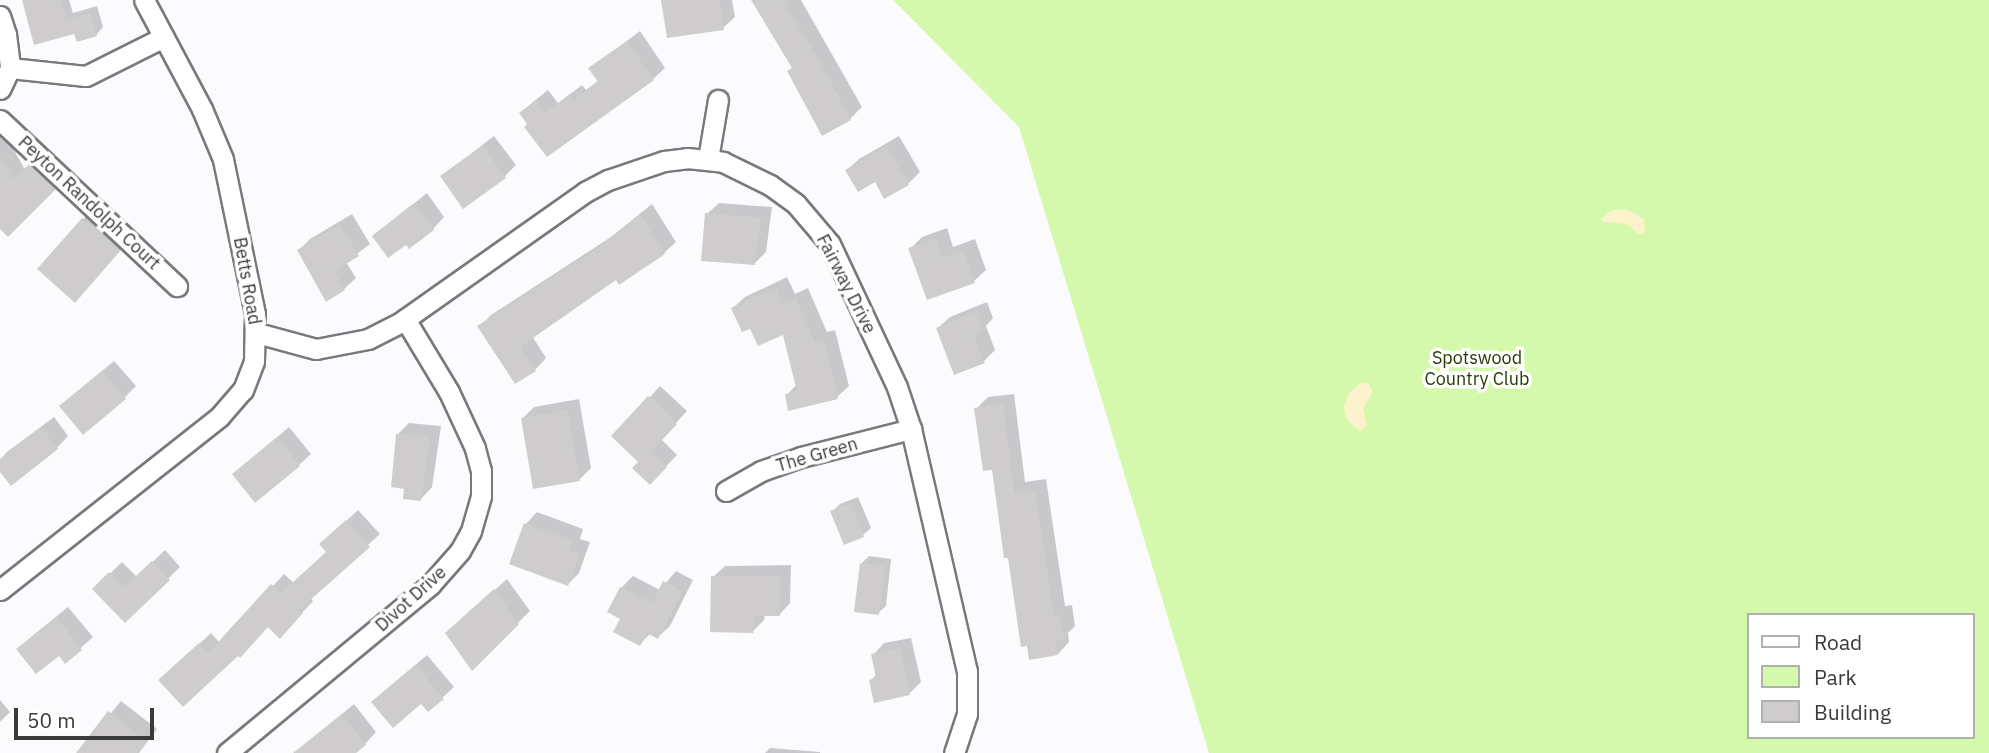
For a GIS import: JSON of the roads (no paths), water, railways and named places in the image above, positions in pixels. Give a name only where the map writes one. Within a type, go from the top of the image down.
[{"type":"street","name":"Betts Road","points":[[0,590],[231,405],[250,376],[257,333],[223,159],[216,137],[144,0]]},
{"type":"street","points":[[0,16],[6,34],[10,68],[0,89]]},
{"type":"street","points":[[10,68],[86,76],[164,37]]},
{"type":"street","points":[[708,159],[718,100]]},
{"type":"street","name":"Peyton Randolph Court","points":[[0,120],[177,286]]},
{"type":"street","name":"Fairway Drive","points":[[257,333],[298,346],[324,349],[368,339],[405,319],[585,192],[608,180],[664,161],[708,159],[734,166],[783,194],[807,216],[830,244],[897,387],[911,429],[967,671],[967,714],[954,753]]},
{"type":"street","name":"Divot Drive","points":[[228,753],[430,585],[460,551],[471,531],[481,496],[481,471],[475,448],[449,393],[405,319]]},
{"type":"street","name":"The Green","points":[[726,491],[761,471],[801,457],[911,429]]},
{"type":"park label","name":"Spotswood Country Club","points":[[1477,369]]}]
